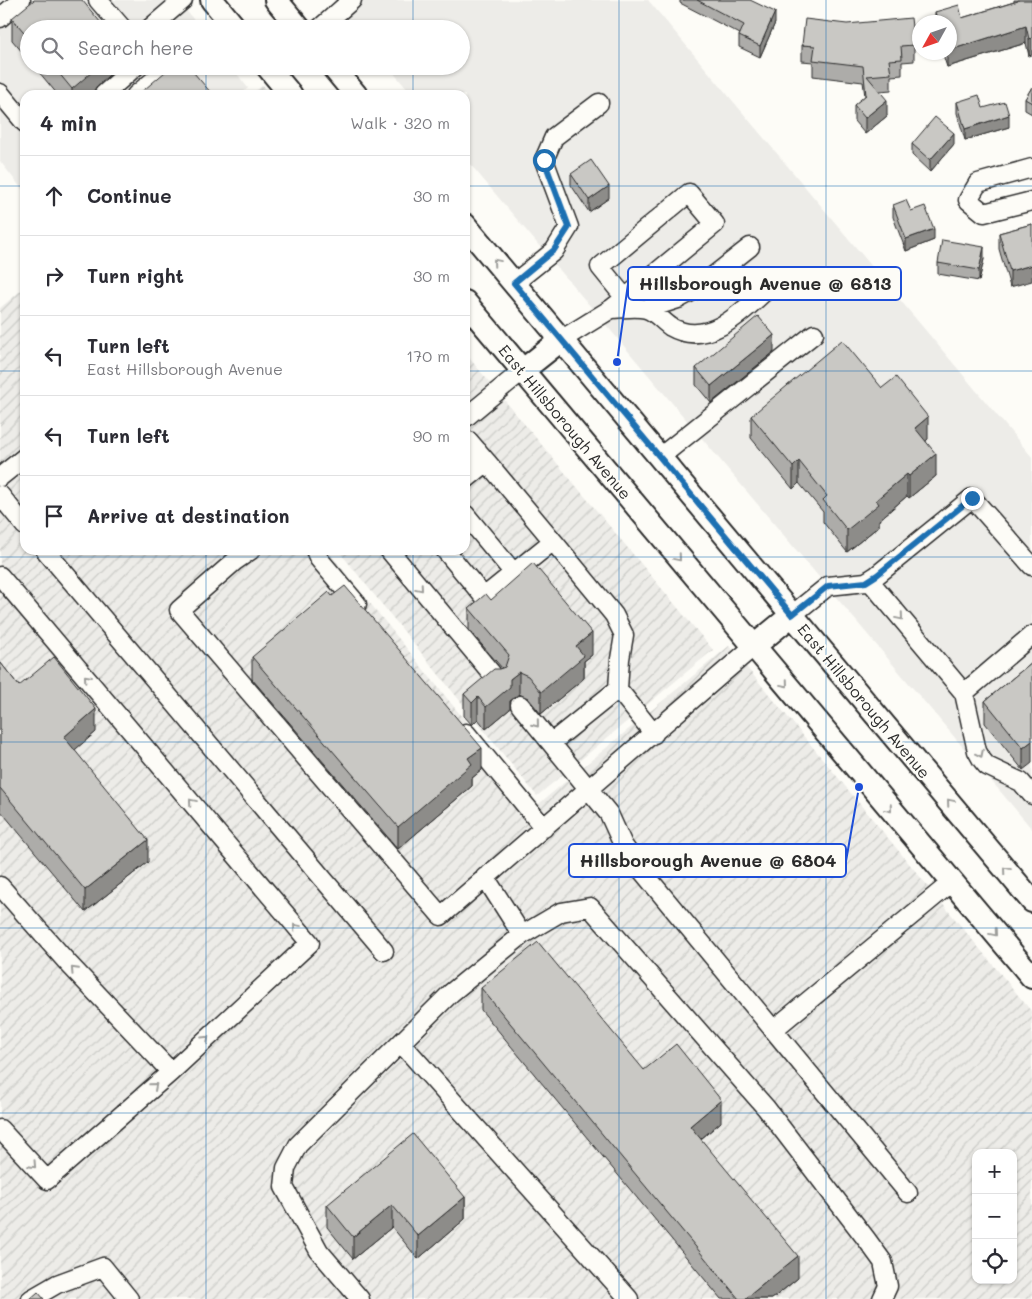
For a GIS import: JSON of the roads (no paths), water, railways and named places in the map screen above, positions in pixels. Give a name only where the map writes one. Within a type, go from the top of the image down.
[{"type":"main road","points":[[212,0],[225,20]]},
{"type":"main road","points":[[276,0],[293,20]]},
{"type":"main road","points":[[274,75],[287,90]]},
{"type":"main road","points":[[339,75],[352,90]]},
{"type":"main road","name":"East Hillsborough Avenue","points":[[470,231],[1032,900]]},
{"type":"main road","name":"East Hillsborough Avenue","points":[[470,308],[1032,978]]},
{"type":"main road","points":[[522,371],[562,340]]},
{"type":"main road","points":[[753,647],[792,615]]},
{"type":"street","points":[[0,18],[21,0]]},
{"type":"street","points":[[98,0],[115,20]]},
{"type":"street","points":[[159,20],[182,0]]},
{"type":"street","points":[[329,20],[352,0]]},
{"type":"street","points":[[109,90],[126,75]]},
{"type":"street","points":[[141,90],[157,75]]},
{"type":"street","points":[[0,93],[20,117]]},
{"type":"street","points":[[514,283],[554,250],[569,227],[544,160],[554,137],[599,103]]},
{"type":"street","points":[[1032,168],[978,183],[968,200],[984,213],[1032,200]]},
{"type":"street","points":[[562,340],[611,309],[625,298],[715,224],[689,192],[600,267],[625,298]]},
{"type":"street","points":[[611,309],[647,309],[678,299],[698,288],[750,247]]},
{"type":"street","points":[[647,309],[672,328],[687,333],[704,333],[722,327],[776,281]]},
{"type":"street","points":[[660,457],[814,334]]},
{"type":"street","points":[[470,414],[522,371]]},
{"type":"street","points":[[474,454],[553,541],[614,615],[624,635],[618,690],[654,734]]},
{"type":"street","points":[[0,477],[20,461]]},
{"type":"street","points":[[0,495],[20,520]]},
{"type":"street","points":[[792,615],[828,586],[856,584],[869,580],[972,498],[1032,566]]},
{"type":"street","points":[[470,520],[514,572]]},
{"type":"street","points":[[449,555],[484,597],[553,541]]},
{"type":"street","points":[[49,555],[384,951]]},
{"type":"street","points":[[244,555],[179,610],[441,916],[753,647]]},
{"type":"street","points":[[317,555],[368,617]]},
{"type":"street","points":[[393,555],[498,681]]},
{"type":"street","points":[[0,576],[310,943],[170,1072],[47,1180],[0,1129]]},
{"type":"street","points":[[869,580],[964,694],[977,751],[982,760],[987,766],[1026,789]]},
{"type":"street","points":[[964,694],[1032,635]]},
{"type":"street","points":[[551,743],[618,690]]},
{"type":"street","points":[[520,705],[609,814],[623,845],[638,866],[908,1194]]},
{"type":"street","points":[[455,720],[544,828]]},
{"type":"street","points":[[485,877],[522,935]]},
{"type":"street","points":[[773,1030],[952,882]]},
{"type":"street","points":[[0,886],[67,962],[170,1072]]},
{"type":"street","points":[[360,1299],[319,1250],[284,1187],[286,1168],[298,1145],[451,993],[522,935],[561,912],[590,907],[766,1108],[867,1240],[883,1262],[888,1286],[882,1299]]},
{"type":"street","points":[[401,1043],[629,1299]]},
{"type":"street","points":[[31,1299],[57,1284],[103,1267],[129,1299]]},
{"type":"place","name":"Hillsborough Avenue @ 6813","points":[[617,362]]},
{"type":"place","name":"Hillsborough Avenue @ 6804","points":[[859,787]]}]
